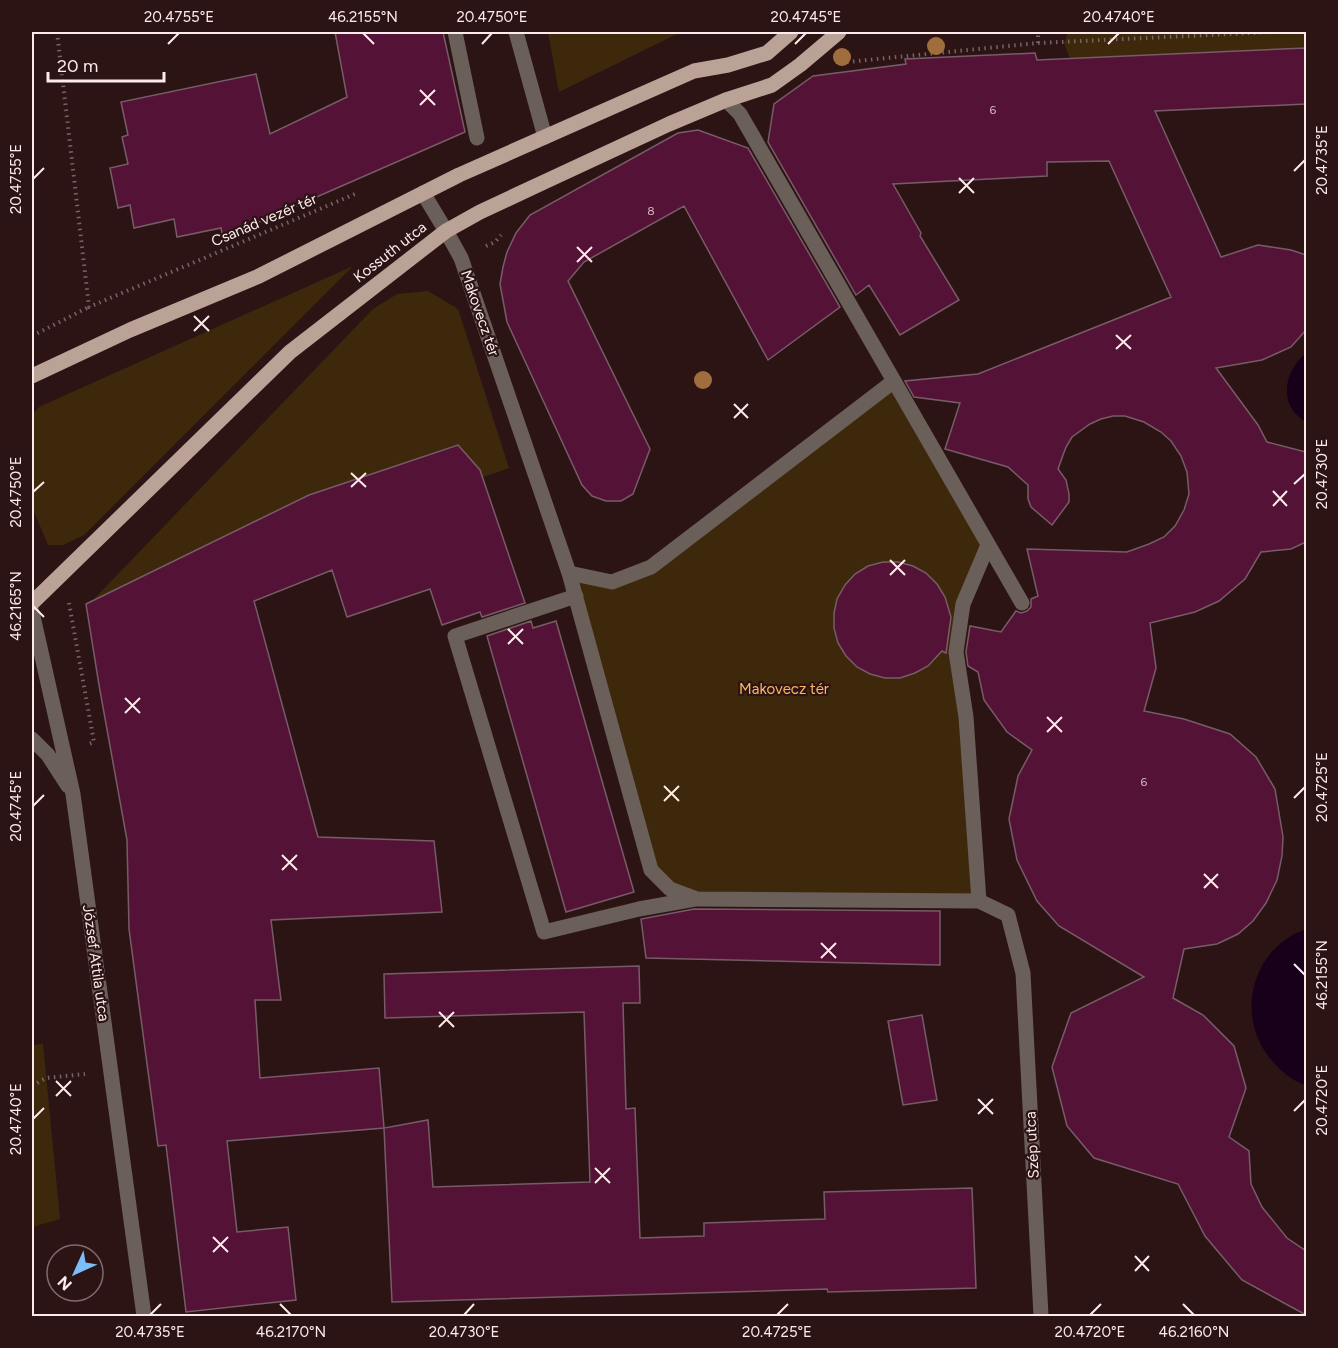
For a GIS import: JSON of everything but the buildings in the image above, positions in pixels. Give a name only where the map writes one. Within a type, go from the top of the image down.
[{"type":"main road","name":"Kossuth utca","points":[[32,376],[130,330],[259,276],[459,175],[694,71],[728,65],[767,53],[790,32]]},
{"type":"main road","name":"Kossuth utca","points":[[32,603],[290,352],[446,231],[480,212],[669,124],[726,100],[772,85],[839,32]]},
{"type":"street","points":[[455,32],[477,138]]},
{"type":"street","points":[[516,32],[546,137]]},
{"type":"street","points":[[726,100],[740,114],[1022,603]]},
{"type":"street","name":"Makovecz tér","points":[[423,194],[461,258],[569,573],[651,870],[670,889],[697,899]]},
{"type":"street","points":[[569,573],[612,582],[651,567],[894,381]]},
{"type":"street","points":[[576,597],[456,636],[544,932],[639,909],[697,899],[979,901],[966,717],[956,652],[963,604],[988,545]]},
{"type":"street","name":"József Attila utca","points":[[32,612],[73,794],[144,1317]]},
{"type":"street","points":[[32,739],[48,755],[73,794]]},
{"type":"street","name":"Szép utca","points":[[979,901],[1008,915],[1023,973],[1041,1317]]},
{"type":"path","points":[[57,32],[89,307]]},
{"type":"path","points":[[1038,43],[1273,32]]},
{"type":"path","name":"Csanád vezér tér","points":[[32,336],[89,307],[361,191]]},
{"type":"path","points":[[32,1086],[46,1078],[111,1072]]},
{"type":"green space","points":[[548,32],[681,32],[559,92]]},
{"type":"green space","points":[[1068,32],[1306,32],[1306,53],[1071,61],[1064,43]]},
{"type":"green space","points":[[353,266],[84,535],[63,545],[48,545],[32,507],[32,415],[39,407]]},
{"type":"green space","points":[[428,291],[458,309],[509,468],[288,545],[93,637],[95,598],[373,309],[397,294]]},
{"type":"green space","name":"Makovecz tér","points":[[894,381],[988,545],[956,652],[979,901],[697,899],[651,870],[569,573],[612,582],[651,567]]},
{"type":"green space","points":[[43,1044],[60,1219],[32,1227],[32,1045]]},
{"type":"shaded area","points":[[1306,353],[1306,422],[1291,407],[1287,389],[1292,370]]},
{"type":"shaded area","points":[[1306,929],[1306,1085],[1283,1072],[1263,1048],[1255,1028],[1252,1008],[1254,988],[1260,969],[1271,953],[1287,939]]}]
